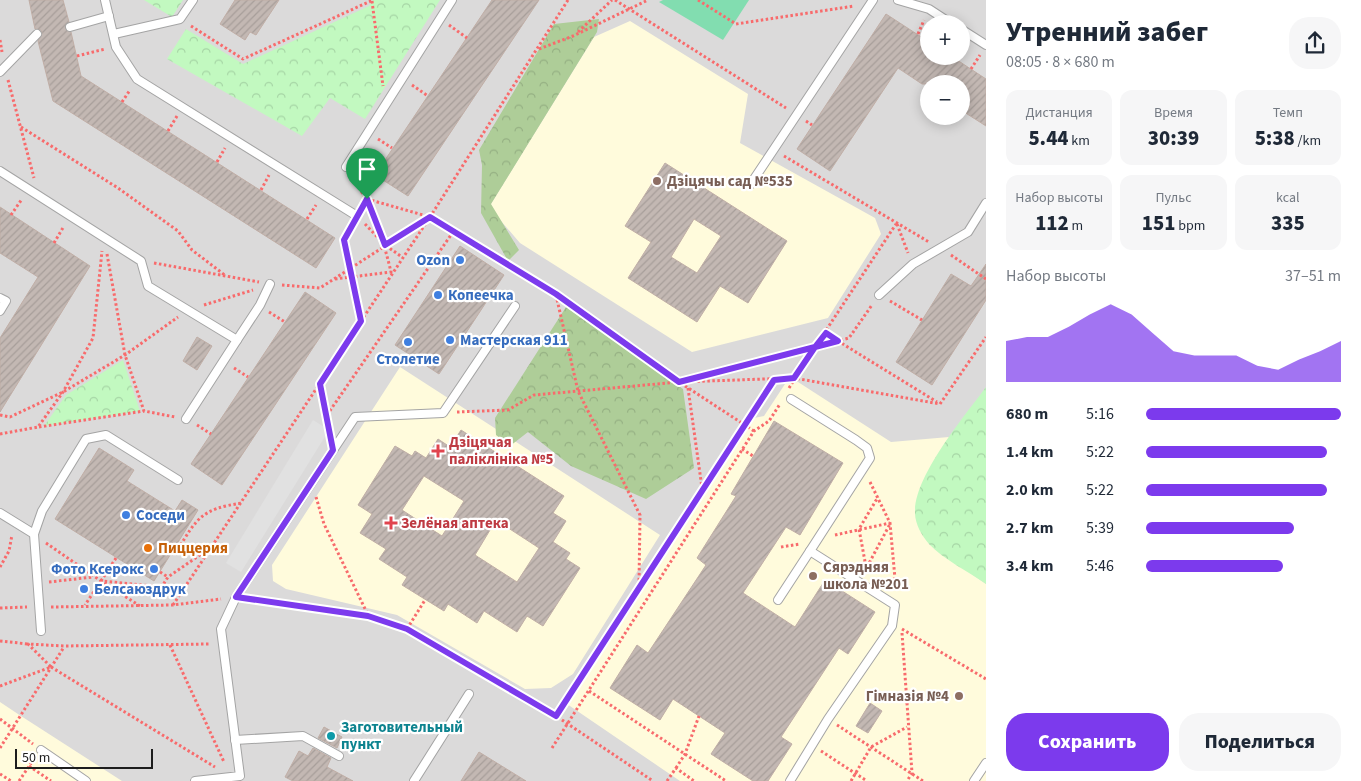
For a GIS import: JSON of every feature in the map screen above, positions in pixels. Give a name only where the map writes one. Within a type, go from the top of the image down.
[{"type":"lane","points":[[105,0],[116,47],[137,79],[357,216]]},
{"type":"lane","points":[[114,34],[180,20],[193,0]]},
{"type":"lane","points":[[346,167],[452,0]]},
{"type":"lane","points":[[898,0],[929,9],[938,15]]},
{"type":"lane","points":[[750,185],[870,1]]},
{"type":"lane","points":[[70,27],[109,16]]},
{"type":"lane","points":[[2,69],[37,34]]},
{"type":"lane","points":[[970,35],[986,45]]},
{"type":"lane","points":[[0,171],[104,235],[141,261],[148,286],[186,311],[237,340]]},
{"type":"lane","points":[[880,295],[913,264],[968,232],[986,203]]},
{"type":"lane","points":[[186,418],[260,305],[270,284]]},
{"type":"lane","points":[[0,298],[6,301],[0,311]]},
{"type":"lane","points":[[195,781],[230,776],[240,778],[221,629],[236,597],[355,417],[443,413],[515,306]]},
{"type":"lane","points":[[778,600],[870,458],[867,448],[862,444],[791,399]]},
{"type":"lane","points":[[41,631],[36,584],[34,534],[42,511],[86,439],[106,435],[178,480]]},
{"type":"lane","points":[[0,513],[34,534]]},
{"type":"lane","points":[[790,781],[828,719],[892,626],[895,605],[859,580],[810,551]]},
{"type":"lane","points":[[414,781],[469,694]]},
{"type":"lane","points":[[235,740],[303,736],[339,756]]},
{"type":"lane","points":[[41,750],[86,781]]},
{"type":"lane","points":[[974,781],[986,763]]},
{"type":"path","points":[[180,20],[243,59],[372,0],[385,105]]},
{"type":"path","points":[[173,605],[320,384],[391,272],[430,217],[568,0]]},
{"type":"path","points":[[573,36],[614,0],[795,114]]},
{"type":"path","points":[[538,49],[573,36],[648,0]]},
{"type":"path","points":[[698,0],[736,24],[870,1]]},
{"type":"path","points":[[440,19],[467,38]]},
{"type":"path","points":[[0,40],[2,69],[21,127],[39,196]]},
{"type":"path","points":[[77,56],[116,47]]},
{"type":"path","points":[[402,78],[428,96]]},
{"type":"path","points":[[21,127],[118,188],[178,231],[192,250],[226,276]]},
{"type":"path","points":[[773,149],[896,224],[940,248],[986,279]]},
{"type":"path","points":[[261,190],[275,166]]},
{"type":"path","points":[[346,167],[367,199],[385,245],[391,272]]},
{"type":"path","points":[[11,215],[28,189]]},
{"type":"path","points":[[307,219],[323,195]]},
{"type":"path","points":[[367,199],[430,217],[556,294],[679,382],[754,431]]},
{"type":"path","points":[[361,321],[344,240],[367,199]]},
{"type":"path","points":[[54,243],[71,216]]},
{"type":"path","points":[[357,216],[385,245],[402,257]]},
{"type":"path","points":[[385,245],[430,217]]},
{"type":"path","points":[[896,224],[913,264]]},
{"type":"path","points":[[794,378],[826,333],[896,224]]},
{"type":"path","points":[[327,415],[453,232]]},
{"type":"path","points":[[104,235],[125,355],[144,411]]},
{"type":"path","points":[[38,427],[63,392],[93,338],[104,235]]},
{"type":"path","points":[[334,279],[391,272]]},
{"type":"path","points":[[0,415],[10,417],[63,392],[125,355],[186,311],[270,284]]},
{"type":"path","points":[[556,294],[578,391],[640,515],[639,586]]},
{"type":"path","points":[[679,382],[849,338],[880,295],[922,320]]},
{"type":"path","points":[[260,305],[285,322]]},
{"type":"path","points":[[826,333],[940,404]]},
{"type":"path","points":[[940,404],[986,337]]},
{"type":"path","points":[[223,361],[248,378]]},
{"type":"path","points":[[443,413],[508,410],[534,395],[679,382],[794,378],[940,404]]},
{"type":"path","points":[[556,716],[774,380]]},
{"type":"path","points":[[320,384],[333,450]]},
{"type":"path","points":[[688,387],[703,489]]},
{"type":"path","points":[[552,748],[754,431],[769,421],[781,401],[791,399]]},
{"type":"path","points":[[0,434],[144,411],[186,418]]},
{"type":"path","points":[[742,450],[753,456]]},
{"type":"path","points":[[312,482],[324,524],[368,616]]},
{"type":"path","points":[[866,567],[858,529],[878,497],[890,523],[895,565],[895,605],[902,628],[907,727],[912,773],[907,781]]},
{"type":"path","points":[[174,550],[177,551],[194,522],[207,512],[242,502]]},
{"type":"path","points":[[0,568],[9,550],[14,522]]},
{"type":"path","points":[[859,580],[890,523]]},
{"type":"path","points":[[34,534],[94,577],[140,606]]},
{"type":"path","points":[[161,588],[168,577],[213,546]]},
{"type":"path","points":[[116,558],[85,606],[173,605],[236,597],[368,616],[407,629],[556,716],[653,781]]},
{"type":"path","points":[[160,572],[168,577]]},
{"type":"path","points":[[36,584],[94,577]]},
{"type":"path","points":[[101,581],[184,589]]},
{"type":"path","points":[[407,629],[426,600]]},
{"type":"path","points":[[902,628],[986,679]]},
{"type":"path","points":[[0,641],[64,646],[224,643]]},
{"type":"path","points":[[28,644],[51,667],[230,776]]},
{"type":"path","points":[[170,645],[230,776]]},
{"type":"path","points":[[0,748],[64,646]]},
{"type":"path","points":[[0,686],[51,667]]},
{"type":"path","points":[[589,691],[726,781]]},
{"type":"path","points":[[667,781],[685,754],[699,716]]},
{"type":"path","points":[[0,719],[13,729]]},
{"type":"path","points":[[828,719],[923,781]]},
{"type":"path","points":[[851,781],[872,747],[907,727]]},
{"type":"path","points":[[812,746],[867,781]]},
{"type":"path","points":[[30,766],[51,781]]},
{"type":"path","points":[[676,768],[694,781]]},
{"type":"path","points":[[0,774],[11,781]]},
{"type":"shaded area","points":[[0,0],[986,0],[986,781],[0,781]]},
{"type":"shaded area","name":"Дзіцячы сад №535","points":[[630,21],[748,94],[740,143],[875,218],[881,234],[828,318],[692,352],[520,243],[489,207],[594,37]]},
{"type":"shaded area","name":"Дзіцячая паліклініка №5","points":[[400,367],[660,535],[573,674],[551,688],[525,689],[397,615],[286,589],[273,581],[272,565]]},
{"type":"shaded area","name":"Сярэдняя школа №201","points":[[798,382],[891,442],[949,437],[922,485],[929,544],[986,584],[986,781],[680,781],[567,704],[754,418],[764,416],[785,384]]},
{"type":"shaded area","points":[[313,420],[329,430],[241,572],[226,563]]},
{"type":"shaded area","points":[[0,702],[21,716],[122,781],[0,781]]},
{"type":"green space","points":[[144,0],[183,0],[172,17]]},
{"type":"green space","points":[[373,0],[440,0],[365,119],[330,98],[302,136],[167,59],[186,29],[243,64],[369,6]]},
{"type":"green space","points":[[663,0],[749,0],[723,40],[659,2]]},
{"type":"green space","points":[[599,19],[597,32],[491,204],[519,250],[508,261],[481,213],[482,165],[479,150],[554,24]]},
{"type":"green space","points":[[566,307],[683,389],[694,468],[646,499],[571,466],[528,432],[510,446],[496,435],[495,418]]},
{"type":"green space","points":[[123,360],[140,411],[44,426],[66,395]]},
{"type":"green space","points":[[986,387],[986,584],[949,560],[929,544],[919,530],[915,513],[917,498],[931,465]]},
{"type":"building","points":[[29,0],[63,0],[69,22],[65,28],[71,32],[81,76],[335,238],[316,268],[53,101],[38,41],[42,33],[41,30],[35,29]]},
{"type":"building","points":[[235,0],[279,0],[256,35],[250,32],[245,40],[220,24]]},
{"type":"building","points":[[492,0],[539,0],[408,196],[375,175]]},
{"type":"building","points":[[886,14],[920,36],[920,65],[965,65],[986,79],[986,126],[970,116],[970,75],[920,75],[920,83],[898,68],[830,171],[797,149]]},
{"type":"building","points":[[665,163],[787,241],[748,303],[720,286],[697,322],[628,278],[651,242],[625,226]],"holes":[[[694,219],[721,236],[697,273],[671,257]]]},
{"type":"building","points":[[0,207],[90,266],[0,412],[0,338],[38,277],[0,253]]},
{"type":"building","points":[[460,246],[504,275],[439,374],[395,345]]},
{"type":"building","points":[[986,264],[986,300],[932,385],[896,362],[951,274],[971,286]]},
{"type":"building","points":[[305,292],[336,313],[222,485],[191,464]]},
{"type":"building","points":[[197,337],[212,346],[197,370],[183,361]]},
{"type":"building","points":[[774,421],[843,463],[800,535],[786,527],[743,593],[795,627],[825,580],[875,612],[848,654],[839,648],[781,737],[792,744],[768,781],[753,781],[711,754],[725,733],[673,699],[660,720],[610,688],[637,645],[648,653],[706,565],[697,558],[736,496],[731,494]]},
{"type":"building","points":[[461,430],[564,496],[553,513],[566,521],[553,542],[570,553],[566,559],[580,568],[543,626],[527,616],[517,632],[484,611],[477,623],[448,604],[444,611],[402,585],[407,577],[379,559],[386,549],[360,533],[372,514],[358,505],[395,446],[412,456],[415,451],[426,458],[438,439],[450,447]],"holes":[[[424,476],[464,501],[442,536],[402,510]],[[496,520],[539,548],[517,582],[475,555]]]},
{"type":"building","name":"Соседи","points":[[99,448],[134,470],[127,481],[175,511],[182,500],[198,510],[154,581],[55,519]]},
{"type":"building","points":[[870,703],[882,711],[868,733],[856,726]]},
{"type":"building","name":"Заготовительный пункт","points":[[324,727],[342,737],[337,748],[318,738]]},
{"type":"building","points":[[313,748],[331,758],[327,767],[353,781],[293,781],[285,777],[299,751],[308,756]]},
{"type":"building","points":[[479,752],[526,781],[461,781]]},
{"type":"place","name":"Дзіцячы сад №535","points":[[657,181]]},
{"type":"place","name":"Ozon","points":[[460,260]]},
{"type":"place","name":"Копеечка","points":[[438,295]]},
{"type":"place","name":"Мастерская 911","points":[[450,340]]},
{"type":"place","name":"Столетие","points":[[408,342]]},
{"type":"place","name":"Дзіцячая паліклініка №5","points":[[438,451]]},
{"type":"place","name":"Соседи","points":[[126,515]]},
{"type":"place","name":"Зелёная аптека","points":[[391,523]]},
{"type":"place","name":"Пиццерия","points":[[148,548]]},
{"type":"place","name":"Фото Ксерокс","points":[[154,569]]},
{"type":"place","name":"Сярэдняя школа №201","points":[[813,576]]},
{"type":"place","name":"Белсаюздрук","points":[[84,589]]},
{"type":"place","name":"Гімназія №4","points":[[959,696]]},
{"type":"place","name":"Заготовительный пункт","points":[[331,736]]},
{"type":"route","points":[[367,199],[344,240],[361,321],[320,384],[333,450],[236,597],[368,616],[407,629],[556,716],[774,380],[794,378],[815,347],[838,341],[826,333],[815,347],[679,382],[556,294],[430,217],[385,245],[367,199]]}]
